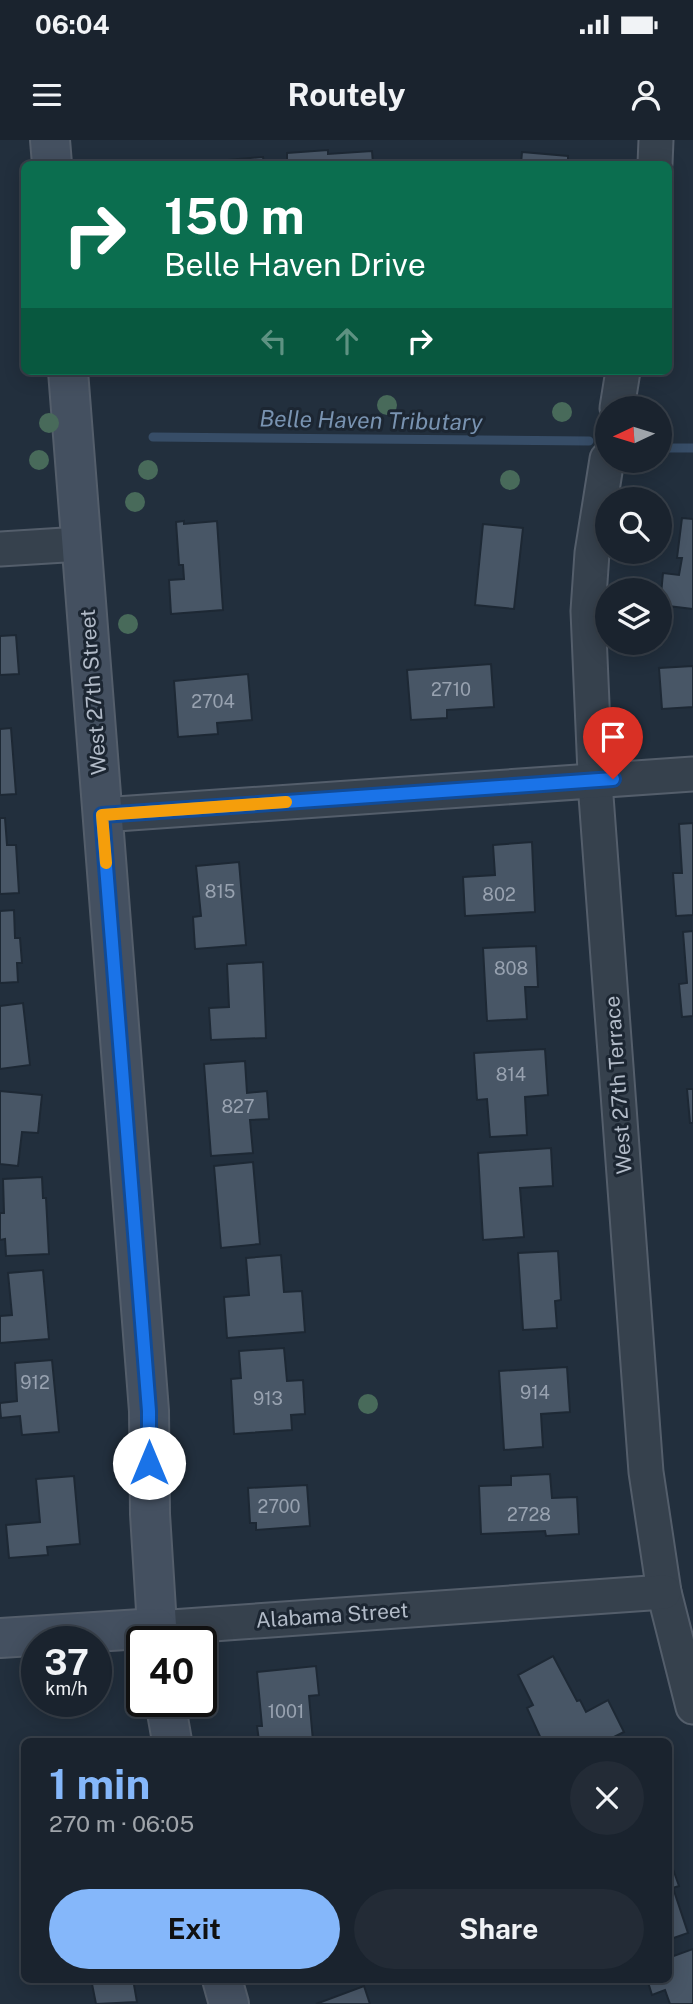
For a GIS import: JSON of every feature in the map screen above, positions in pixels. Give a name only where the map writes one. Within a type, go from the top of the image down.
[{"type":"street","points":[[50,140],[52,161]]},
{"type":"street","points":[[655,161],[656,140]]},
{"type":"street","name":"West 27th Street","points":[[68,375],[149,1411],[150,1514],[157,1626]]},
{"type":"street","points":[[619,396],[622,375]]},
{"type":"street","name":"West 27th Terrace","points":[[605,473],[592,553],[588,611],[595,780],[646,1472],[663,1592],[693,1707]]},
{"type":"street","points":[[0,549],[81,544]]},
{"type":"street","points":[[102,815],[693,774]]},
{"type":"street","name":"Alabama Street","points":[[217,1630],[663,1592]]},
{"type":"street","name":"Alabama Street","points":[[0,1638],[126,1636]]},
{"type":"street","points":[[168,1717],[171,1738]]},
{"type":"street","points":[[223,1983],[229,2004]]},
{"type":"building","points":[[372,151],[373,161],[287,161],[287,153]]},
{"type":"building","points":[[522,152],[568,156],[568,161],[521,161]]},
{"type":"building","points":[[263,157],[264,161],[216,161]]},
{"type":"building","points":[[682,518],[693,519],[693,609],[672,606],[672,578],[663,578],[663,573],[679,575],[682,558],[677,558]]},
{"type":"building","points":[[184,521],[184,524],[217,521],[223,610],[171,614],[169,580],[184,579],[183,565],[179,565],[176,522]]},
{"type":"building","points":[[483,524],[523,528],[514,609],[475,605]]},
{"type":"building","points":[[16,635],[19,674],[0,675],[0,636]]},
{"type":"building","points":[[491,664],[494,707],[447,710],[447,718],[411,720],[407,670]]},
{"type":"building","points":[[693,666],[693,707],[662,709],[659,668]]},
{"type":"building","points":[[248,674],[252,720],[217,723],[218,734],[178,737],[174,681]]},
{"type":"building","points":[[11,728],[16,794],[0,795],[0,729]]},
{"type":"building","points":[[0,818],[5,818],[7,845],[16,845],[19,893],[0,894]]},
{"type":"building","points":[[693,823],[693,915],[676,916],[673,873],[682,873],[679,824]]},
{"type":"building","points":[[532,842],[535,912],[465,916],[463,877],[495,875],[493,845]]},
{"type":"building","points":[[239,862],[246,945],[195,949],[193,917],[201,916],[196,866]]},
{"type":"building","points":[[14,910],[15,938],[20,938],[22,963],[17,963],[18,982],[0,983],[0,911]]},
{"type":"building","points":[[693,931],[693,1016],[682,1017],[679,984],[687,983],[683,932]]},
{"type":"building","points":[[536,946],[538,987],[525,987],[527,1019],[487,1021],[483,948]]},
{"type":"building","points":[[263,962],[266,1038],[211,1040],[209,1008],[229,1007],[227,964]]},
{"type":"building","points":[[23,1003],[30,1065],[0,1069],[0,1006]]},
{"type":"building","points":[[545,1049],[548,1095],[525,1097],[527,1135],[490,1137],[487,1099],[477,1100],[474,1053]]},
{"type":"building","points":[[245,1061],[247,1093],[267,1091],[269,1119],[250,1120],[253,1153],[211,1156],[204,1064]]},
{"type":"building","points":[[687,1089],[693,1089],[693,1123],[690,1123]]},
{"type":"building","points":[[0,1091],[42,1095],[38,1133],[22,1132],[18,1166],[0,1164]]},
{"type":"building","points":[[551,1148],[553,1186],[520,1188],[524,1237],[483,1240],[478,1153]]},
{"type":"building","points":[[253,1162],[260,1244],[221,1248],[214,1166]]},
{"type":"building","points":[[42,1177],[49,1254],[6,1256],[5,1239],[0,1240],[0,1213],[4,1213],[3,1179]]},
{"type":"building","points":[[558,1251],[561,1300],[555,1301],[557,1328],[523,1330],[518,1253]]},
{"type":"building","points":[[281,1255],[284,1292],[302,1291],[305,1332],[227,1338],[224,1297],[249,1295],[246,1258]]},
{"type":"building","points":[[43,1270],[49,1339],[0,1343],[0,1316],[12,1315],[8,1273]]},
{"type":"building","points":[[284,1348],[287,1381],[303,1380],[305,1414],[291,1415],[292,1430],[234,1434],[231,1379],[241,1378],[239,1351]]},
{"type":"building","points":[[52,1360],[59,1432],[22,1435],[20,1416],[1,1418],[0,1403],[17,1401],[15,1363]]},
{"type":"building","points":[[567,1367],[570,1412],[541,1414],[543,1447],[504,1450],[499,1371]]},
{"type":"building","points":[[550,1474],[552,1498],[577,1497],[579,1534],[546,1536],[545,1531],[481,1534],[479,1486],[511,1485],[511,1476]]},
{"type":"building","points":[[74,1476],[80,1544],[47,1547],[48,1555],[9,1558],[6,1525],[40,1522],[36,1479]]},
{"type":"building","points":[[307,1485],[310,1526],[256,1530],[256,1523],[250,1523],[248,1488]]},
{"type":"building","points":[[553,1656],[577,1701],[580,1700],[586,1712],[608,1700],[624,1732],[612,1738],[541,1738],[527,1708],[533,1705],[518,1675]]},
{"type":"building","points":[[316,1666],[319,1695],[309,1696],[313,1738],[259,1738],[257,1726],[262,1726],[257,1672]]},
{"type":"building","points":[[672,1866],[679,1886],[673,1888],[688,1933],[672,1939]]},
{"type":"building","points":[[693,1949],[693,2004],[670,2004],[665,1990],[652,1995],[648,1983],[672,1983],[672,1957]]},
{"type":"building","points":[[92,1983],[134,1983],[137,2002],[96,2004]]},
{"type":"building","points":[[364,1986],[370,2004],[316,2004]]},
{"type":"waterway","name":"Belle Haven Tributary","points":[[153,437],[589,441]]},
{"type":"waterway","name":"Belle Haven Tributary","points":[[672,448],[693,448]]},
{"type":"slow traffic","points":[[106,863],[102,815],[286,802]]},
{"type":"route","points":[[149,1463],[149,1411],[102,815],[613,779]]}]
